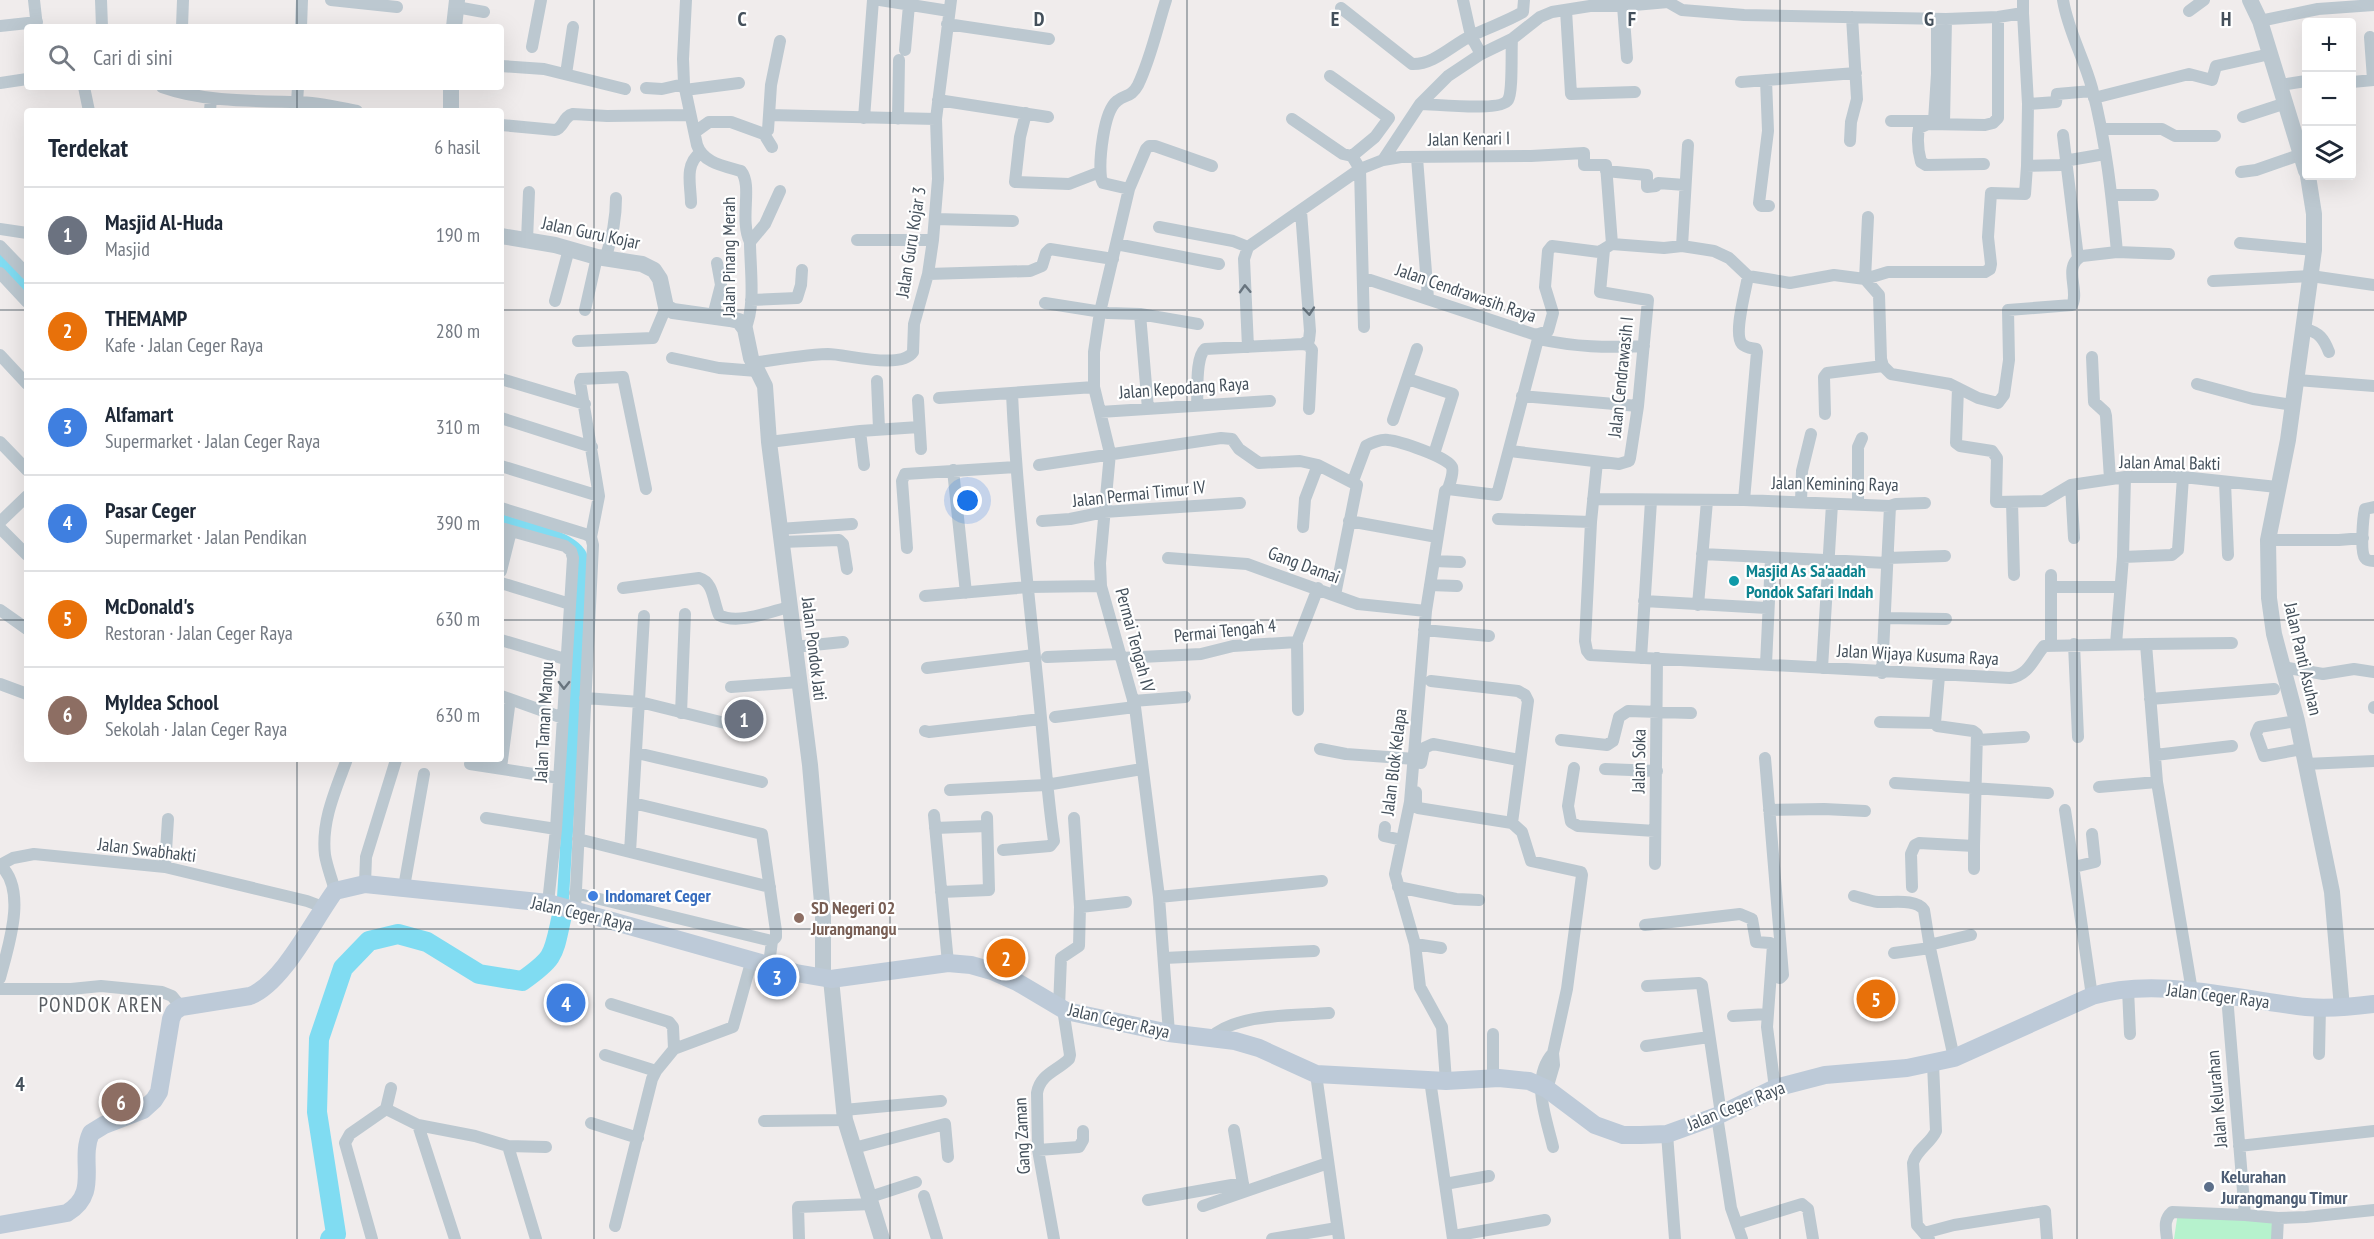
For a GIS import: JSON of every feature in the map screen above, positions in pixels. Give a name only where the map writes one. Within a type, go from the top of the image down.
[{"type":"main road","name":"Jalan Ceger Raya","points":[[335,891],[365,884],[574,904],[796,973],[827,979],[948,963],[971,965],[1017,982],[1065,1010],[1169,1033],[1235,1041],[1259,1048],[1316,1074],[1438,1080],[1515,1078],[1543,1089],[1595,1125],[1623,1135],[1667,1134],[1719,1115],[1775,1088],[1825,1075],[1906,1068],[1954,1058],[2108,991],[2128,989],[2192,991],[2320,1007],[2342,1008],[2374,1004]]},
{"type":"main road","points":[[0,1225],[67,1213],[80,1203],[86,1190],[87,1151],[91,1133],[104,1125],[143,1110],[159,1092],[174,1012],[181,1007],[250,996],[259,992],[275,978],[335,891]]},
{"type":"street","points":[[34,0],[37,24]]},
{"type":"street","points":[[100,0],[102,24]]},
{"type":"street","points":[[182,24],[183,0]]},
{"type":"street","points":[[301,24],[302,0]]},
{"type":"street","points":[[331,0],[396,7]]},
{"type":"street","points":[[532,48],[541,0]]},
{"type":"street","points":[[686,0],[684,87],[700,153],[694,158],[690,168],[692,203]]},
{"type":"street","points":[[864,118],[873,0]]},
{"type":"street","points":[[880,0],[909,4],[950,5]]},
{"type":"street","points":[[1129,189],[1103,183],[1100,172],[1106,121],[1110,109],[1118,100],[1129,97],[1136,88],[1166,0]]},
{"type":"street","points":[[1463,0],[1471,36],[1481,54]]},
{"type":"street","points":[[1537,337],[1548,331],[1553,313],[1545,286],[1548,250],[1556,246],[1599,252],[1608,247],[1682,246],[1729,258],[1748,276],[1790,283],[1834,275],[1865,279],[1873,274],[1888,272],[1981,272],[1990,269],[1988,237],[1991,193],[2025,195],[2028,104],[2023,0]]},
{"type":"street","points":[[2063,0],[2066,17],[2093,94],[2102,129],[2112,195],[2117,252]]},
{"type":"street","points":[[2189,11],[2204,0]]},
{"type":"street","points":[[2250,0],[2260,21],[2302,156]]},
{"type":"street","points":[[1341,8],[1412,64],[1427,61],[1471,36],[1528,10],[1552,12],[1590,6],[1623,6],[1668,1],[1682,10],[1852,17],[1941,19],[1998,17],[2024,13]]},
{"type":"street","points":[[454,24],[456,4],[484,12]]},
{"type":"street","points":[[898,119],[902,55],[909,4]]},
{"type":"street","name":"Jalan Guru Kojar 3","points":[[755,367],[808,355],[832,354],[871,360],[892,360],[911,356],[914,324],[928,274],[933,240],[938,179],[936,119],[950,5]]},
{"type":"street","points":[[2260,21],[2318,9],[2374,5]]},
{"type":"street","points":[[1623,6],[1628,58]]},
{"type":"street","points":[[1420,104],[1487,107],[1504,104],[1509,100],[1512,39],[1528,10]]},
{"type":"street","points":[[1566,10],[1571,94],[1635,92]]},
{"type":"street","points":[[1850,141],[1851,122],[1857,99],[1852,17]]},
{"type":"street","points":[[1984,164],[1934,166],[1921,162],[1918,153],[1920,128],[1928,124],[1985,125],[1993,123],[1998,118],[1998,17]]},
{"type":"street","points":[[1891,121],[1934,121],[1941,19]]},
{"type":"street","points":[[1941,19],[1944,124]]},
{"type":"street","points":[[947,24],[1049,39]]},
{"type":"street","points":[[0,26],[24,25]]},
{"type":"street","points":[[566,74],[573,27]]},
{"type":"street","points":[[2356,81],[2374,79],[2370,37]]},
{"type":"street","points":[[1383,160],[1420,104],[1448,76],[1481,54],[1512,39]]},
{"type":"street","points":[[764,134],[768,130],[771,85],[780,41]]},
{"type":"street","points":[[2028,104],[2056,102],[2056,94],[2093,94],[2189,74],[2212,80],[2216,66],[2270,54]]},
{"type":"street","points":[[504,66],[544,69],[625,89]]},
{"type":"street","points":[[1741,81],[1856,73]]},
{"type":"street","points":[[1248,347],[1244,259],[1248,247],[1301,211],[1356,162],[1389,118],[1330,76]]},
{"type":"street","points":[[0,83],[24,79]]},
{"type":"street","points":[[1766,80],[1768,131],[1759,203],[1761,206],[1769,206]]},
{"type":"street","points":[[2280,85],[2302,82]]},
{"type":"street","points":[[646,88],[662,89],[739,83]]},
{"type":"street","points":[[85,90],[88,108]]},
{"type":"street","points":[[177,90],[210,105],[290,105],[324,108]]},
{"type":"street","points":[[290,105],[297,90]]},
{"type":"street","points":[[451,90],[451,108]]},
{"type":"street","points":[[938,100],[1048,117]]},
{"type":"street","points":[[2243,117],[2286,103]]},
{"type":"street","points":[[1026,113],[1020,137],[1015,182],[1069,184],[1100,172]]},
{"type":"street","points":[[504,125],[555,130],[568,115],[573,114],[689,115]]},
{"type":"street","points":[[769,115],[936,119]]},
{"type":"street","points":[[1292,119],[1356,162]]},
{"type":"street","points":[[695,132],[710,122],[731,122],[764,134],[772,147]]},
{"type":"street","points":[[2102,129],[2162,129],[2175,136],[2215,136]]},
{"type":"street","points":[[1868,217],[1865,279],[1878,295],[1883,366],[1891,374],[1940,382],[1978,398],[1998,403],[2004,395],[2008,360],[2008,310],[2072,305],[2074,299],[2072,270],[2078,258],[2063,135]]},
{"type":"street","points":[[1682,246],[1688,145]]},
{"type":"street","name":"Permai Tengah IV","points":[[1169,1033],[1159,897],[1134,704],[1101,586],[1104,512],[1110,453],[1094,387],[1095,346],[1100,312],[1129,189],[1146,149],[1149,146],[1155,146],[1212,166]]},
{"type":"street","name":"Jalan Pinang Merah","points":[[700,153],[708,160],[741,171],[747,183],[744,217],[745,233],[750,242],[751,300],[745,329]]},
{"type":"street","name":"Jalan Kenari I","points":[[1356,162],[1401,157],[1531,156],[1584,153],[1584,165],[1606,165],[1606,171]]},
{"type":"street","points":[[2027,166],[2061,165],[2105,154]]},
{"type":"street","points":[[1417,158],[1428,298]]},
{"type":"street","points":[[1356,162],[1364,278],[1364,327]]},
{"type":"street","points":[[2241,172],[2302,163]]},
{"type":"street","points":[[1608,247],[1606,171],[1647,175],[1647,187],[1656,186],[1658,183],[1685,185]]},
{"type":"street","name":"Jalan Panti Asuhan","points":[[2309,180],[2314,214],[2314,250],[2288,441],[2268,540],[2269,598],[2274,634],[2297,721],[2332,891],[2342,1008]]},
{"type":"street","points":[[750,242],[772,213],[780,191]]},
{"type":"street","points":[[527,240],[529,192]]},
{"type":"street","points":[[2112,195],[2152,195]]},
{"type":"street","points":[[585,310],[601,258],[611,241],[616,214],[616,198]]},
{"type":"street","points":[[1301,211],[1311,331],[1309,340],[1303,344]]},
{"type":"street","points":[[935,219],[1013,221]]},
{"type":"street","points":[[1159,227],[1248,247]]},
{"type":"street","points":[[0,229],[24,233]]},
{"type":"street","name":"Jalan Guru Kojar","points":[[504,236],[569,249],[601,258],[642,264],[654,270],[660,279],[666,307]]},
{"type":"street","points":[[857,240],[933,240]]},
{"type":"street","points":[[2240,243],[2314,250]]},
{"type":"street","points":[[1116,244],[1219,264]]},
{"type":"street","points":[[0,246],[24,271]]},
{"type":"street","name":"Jalan Cendrawasih I","points":[[1510,451],[1619,464],[1629,461],[1638,406],[1648,300],[1600,292],[1608,247]]},
{"type":"street","points":[[555,301],[569,249]]},
{"type":"street","points":[[928,274],[1030,271],[1042,266],[1046,253],[1050,249],[1113,259]]},
{"type":"street","points":[[2078,258],[2117,252],[2169,254]]},
{"type":"street","points":[[713,316],[721,285],[717,263]]},
{"type":"street","points":[[751,300],[796,298],[801,285],[802,270]]},
{"type":"street","points":[[0,273],[24,299]]},
{"type":"street","points":[[1744,500],[1757,352],[1756,349],[1741,343],[1738,331],[1748,276]]},
{"type":"street","points":[[2213,281],[2311,276],[2374,285]]},
{"type":"street","name":"Jalan Cendrawasih Raya","points":[[1364,278],[1537,337],[1510,451],[1497,495],[1448,489]]},
{"type":"street","points":[[1045,303],[1100,312],[1140,314],[1198,324]]},
{"type":"street","points":[[578,341],[653,338],[666,307],[672,312],[739,321],[745,329]]},
{"type":"street","points":[[1140,314],[1148,409]]},
{"type":"street","name":"Jalan Pondok Jati","points":[[745,329],[749,350],[766,392],[769,442],[780,536],[810,765],[827,979],[845,1115],[854,1148],[874,1202],[882,1239]]},
{"type":"street","points":[[2305,329],[2324,338],[2329,352]]},
{"type":"street","points":[[1537,337],[1568,345],[1601,348],[1644,346]]},
{"type":"street","points":[[1197,405],[1201,352],[1205,349],[1303,344],[1308,345],[1312,350],[1309,409]]},
{"type":"street","points":[[1393,420],[1417,349]]},
{"type":"street","points":[[0,355],[24,381]]},
{"type":"street","points":[[2092,357],[2094,402],[2105,412],[2106,416],[2110,479]]},
{"type":"street","points":[[672,358],[719,368],[755,367]]},
{"type":"street","points":[[1825,414],[1824,377],[1827,373],[1883,366]]},
{"type":"street","points":[[646,489],[623,377],[581,379],[599,496],[591,537],[593,544],[589,698],[574,904],[772,941]]},
{"type":"street","points":[[1353,481],[1366,447],[1371,443],[1388,440],[1434,454],[1453,394],[1408,379]]},
{"type":"street","points":[[504,380],[585,404]]},
{"type":"street","points":[[2296,380],[2374,387]]},
{"type":"street","points":[[877,381],[879,429]]},
{"type":"street","points":[[2197,384],[2237,396],[2293,405]]},
{"type":"street","points":[[939,398],[1094,387]]},
{"type":"street","points":[[1958,388],[1956,443],[1960,446],[1992,451],[1997,458],[1996,502],[2012,502],[2014,576]]},
{"type":"street","points":[[1003,850],[1050,846],[1054,843],[1016,467],[1012,394]]},
{"type":"street","points":[[1522,396],[1638,406]]},
{"type":"street","points":[[918,400],[921,449]]},
{"type":"street","name":"Jalan Kepodang Raya","points":[[1100,412],[1270,401]]},
{"type":"street","points":[[504,419],[592,447]]},
{"type":"street","points":[[769,442],[879,429],[919,427]]},
{"type":"street","points":[[860,431],[864,465]]},
{"type":"street","points":[[1801,502],[1802,471],[1811,434]]},
{"type":"street","points":[[1039,465],[1221,438],[1232,439],[1239,449],[1259,463],[1300,461],[1318,465],[1357,485],[1335,595]]},
{"type":"street","points":[[1858,506],[1858,447],[1862,438]]},
{"type":"street","points":[[0,442],[24,467]]},
{"type":"street","name":"Jalan Blok Kelapa","points":[[1434,454],[1449,462],[1452,467],[1448,489],[1444,494],[1426,611],[1410,802],[1395,874],[1415,944],[1420,987],[1442,1027],[1438,1080],[1445,1184],[1453,1238]]},
{"type":"street","name":"Jalan Wijaya Kusuma Raya","points":[[1597,462],[1591,522],[1585,641],[1587,651],[1596,657],[1766,664],[1939,676],[2018,677],[2028,670],[2044,646],[2051,644]]},
{"type":"street","points":[[1303,526],[1305,499],[1318,465]]},
{"type":"street","points":[[504,467],[599,496]]},
{"type":"street","points":[[907,548],[903,476],[952,470],[1016,467]]},
{"type":"street","points":[[952,470],[966,593]]},
{"type":"street","points":[[2116,644],[2123,557],[2125,477]]},
{"type":"street","name":"Jalan Amal Bakti","points":[[2012,502],[2044,501],[2071,485],[2125,477],[2183,477],[2277,487]]},
{"type":"street","points":[[2123,557],[2176,553],[2183,477]]},
{"type":"street","points":[[2225,482],[2228,555]]},
{"type":"street","points":[[2071,485],[2074,538]]},
{"type":"street","points":[[0,522],[24,499]]},
{"type":"street","name":"Jalan Kemining Raya","points":[[1593,500],[1744,500],[1858,506],[1925,503]]},
{"type":"street","points":[[1641,658],[1651,501]]},
{"type":"street","points":[[1698,605],[1707,501]]},
{"type":"street","name":"Jalan Permai Timur IV","points":[[1042,521],[1070,519],[1104,512],[1240,502]]},
{"type":"street","points":[[1822,668],[1832,504]]},
{"type":"street","points":[[1882,673],[1890,506]]},
{"type":"street","points":[[2374,507],[2365,509],[2363,538],[2364,556],[2367,560],[2374,561]]},
{"type":"street","points":[[504,509],[591,537]]},
{"type":"street","points":[[1498,519],[1591,522]]},
{"type":"street","points":[[1349,520],[1437,537]]},
{"type":"street","points":[[780,536],[852,524]]},
{"type":"street","points":[[0,528],[24,552]]},
{"type":"street","points":[[504,546],[506,530]]},
{"type":"street","name":"Jalan Taman Mangu","points":[[506,530],[565,546],[571,550],[573,558],[556,829],[549,903]]},
{"type":"street","points":[[780,536],[839,540],[843,544],[847,569]]},
{"type":"street","points":[[2268,540],[2363,538]]},
{"type":"street","points":[[1702,554],[1828,561],[1888,561],[1945,556]]},
{"type":"street","name":"Gang Damai","points":[[1168,558],[1247,564],[1365,605],[1426,611]]},
{"type":"street","points":[[1766,664],[1771,558]]},
{"type":"street","points":[[1434,561],[1460,562]]},
{"type":"street","points":[[623,588],[699,578],[710,584],[719,615],[726,619],[789,607]]},
{"type":"street","points":[[2120,587],[2051,581],[2051,644],[2232,643]]},
{"type":"street","points":[[504,584],[570,604]]},
{"type":"street","points":[[1430,585],[1457,586]]},
{"type":"street","points":[[925,596],[1028,587],[1101,586]]},
{"type":"street","points":[[1298,710],[1297,642],[1318,588]]},
{"type":"street","points":[[1644,601],[1767,608]]},
{"type":"street","points":[[0,610],[24,627]]},
{"type":"street","points":[[681,713],[685,614]]},
{"type":"street","points":[[630,852],[644,615]]},
{"type":"street","points":[[1885,618],[1946,619]]},
{"type":"street","points":[[1424,630],[1489,636]]},
{"type":"street","points":[[504,641],[565,659]]},
{"type":"street","points":[[794,647],[843,642]]},
{"type":"street","name":"Permai Tengah 4","points":[[1047,657],[1201,654],[1233,646],[1297,642]]},
{"type":"street","points":[[2074,644],[2078,737]]},
{"type":"street","points":[[2146,644],[2157,782],[2192,991]]},
{"type":"street","points":[[927,668],[1034,655]]},
{"type":"street","name":"Jalan Soka","points":[[1655,864],[1657,658]]},
{"type":"street","points":[[2282,667],[2324,674],[2354,669],[2374,672]]},
{"type":"street","points":[[1935,723],[1939,676]]},
{"type":"street","points":[[1431,681],[1518,691],[1526,695],[1528,701],[1512,823]]},
{"type":"street","points":[[731,687],[799,682]]},
{"type":"street","points":[[0,684],[24,693]]},
{"type":"street","points":[[2150,699],[2274,689]]},
{"type":"street","points":[[504,715],[505,697],[563,718]]},
{"type":"street","points":[[1055,717],[1185,697]]},
{"type":"street","points":[[589,698],[640,702],[749,729]]},
{"type":"street","points":[[1561,740],[1607,745],[1612,741],[1619,717],[1628,711],[1691,713]]},
{"type":"street","points":[[925,731],[1041,719]]},
{"type":"street","points":[[2297,721],[2259,727],[2256,734],[2264,756],[2304,756],[2374,761]]},
{"type":"street","points":[[1880,722],[1935,723],[1941,728],[1973,731],[1977,734],[1974,869]]},
{"type":"street","points":[[1978,740],[2024,737]]},
{"type":"street","points":[[1519,760],[1433,744],[1427,745],[1422,753],[1415,800],[1418,808],[1512,823],[1522,832],[1531,861],[1578,870],[1582,875],[1567,989],[1553,1053],[1554,1065],[1543,1089],[1553,1147]]},
{"type":"street","points":[[2155,754],[2232,746]]},
{"type":"street","points":[[1320,749],[1346,754],[1415,759]]},
{"type":"street","points":[[637,753],[762,782]]},
{"type":"street","points":[[1765,758],[1783,975],[1780,978],[1771,975]]},
{"type":"street","points":[[335,891],[325,855],[326,824],[330,803],[346,762]]},
{"type":"street","points":[[365,884],[366,858],[395,762]]},
{"type":"street","points":[[501,762],[501,768]]},
{"type":"street","points":[[470,764],[559,778]]},
{"type":"street","points":[[1574,768],[1568,806],[1571,822],[1578,826],[1656,831]]},
{"type":"street","points":[[950,790],[1048,785],[1142,769]]},
{"type":"street","points":[[1605,769],[1657,771]]},
{"type":"street","points":[[404,887],[424,774]]},
{"type":"street","points":[[2099,787],[2157,782]]},
{"type":"street","points":[[1895,783],[2048,793]]},
{"type":"street","points":[[615,1226],[656,1071],[674,1049],[733,1027],[760,961],[777,937],[764,843],[760,833],[633,803]]},
{"type":"street","points":[[1769,810],[1824,808],[1865,812]]},
{"type":"street","points":[[2065,810],[2092,996]]},
{"type":"street","points":[[934,815],[948,963]]},
{"type":"street","points":[[486,818],[556,829]]},
{"type":"street","points":[[1065,1010],[1061,958],[1079,946],[1080,907],[1074,818]]},
{"type":"street","points":[[165,867],[168,819]]},
{"type":"street","points":[[935,828],[987,822],[989,890],[941,892]]},
{"type":"street","points":[[1386,828],[1384,836],[1402,840]]},
{"type":"street","points":[[2073,867],[2095,861],[2092,834]]},
{"type":"street","points":[[578,839],[770,887]]},
{"type":"street","points":[[1912,887],[1911,854],[1915,845],[1919,843],[1974,846]]},
{"type":"street","name":"Jalan Swabhakti","points":[[0,865],[14,858],[34,854],[165,867],[307,901],[323,907]]},
{"type":"street","points":[[0,865],[10,878],[14,899],[10,939],[0,978]]},
{"type":"street","points":[[1159,897],[1323,881]]},
{"type":"street","points":[[1398,887],[1456,899],[1479,900]]},
{"type":"street","points":[[1854,896],[1876,902],[1922,906],[1954,1058]]},
{"type":"street","points":[[1080,907],[1126,902]]},
{"type":"street","points":[[1645,925],[1740,914],[1747,916],[1754,924],[1756,942],[1773,945],[1767,1014],[1775,1088]]},
{"type":"street","points":[[1894,953],[1971,935]]},
{"type":"street","points":[[1415,944],[1441,948]]},
{"type":"street","points":[[1164,958],[1314,951]]},
{"type":"street","points":[[1647,986],[1699,983],[1702,985],[1731,1208],[1742,1239]]},
{"type":"street","points":[[0,989],[101,986],[162,992],[172,996],[181,1007]]},
{"type":"street","points":[[2128,989],[2130,1034]]},
{"type":"street","name":"Jalan Kelurahan","points":[[2227,996],[2245,1215]]},
{"type":"street","points":[[611,1004],[669,1022],[673,1028],[674,1049]]},
{"type":"street","points":[[2319,1054],[2320,1007]]},
{"type":"street","name":"Gang Zaman","points":[[1054,1239],[1038,1150],[1038,1085],[1043,1078],[1065,1063],[1070,1055],[1065,1010]]},
{"type":"street","points":[[1210,1038],[1219,1030],[1239,1021],[1329,1013]]},
{"type":"street","points":[[1733,1016],[1767,1014]]},
{"type":"street","points":[[1492,1034],[1493,1078]]},
{"type":"street","points":[[1646,1046],[1709,1037]]},
{"type":"street","points":[[605,1055],[656,1071]]},
{"type":"street","points":[[1933,1064],[1936,1131],[1934,1137],[1914,1156],[1912,1163],[1919,1230],[1927,1236],[1954,1225],[2044,1211],[2047,1239]]},
{"type":"street","points":[[1272,1239],[1338,1234],[1316,1074]]},
{"type":"street","points":[[372,1239],[345,1143],[350,1134],[386,1109],[391,1088]]},
{"type":"street","points":[[764,1121],[845,1115],[941,1101]]},
{"type":"street","points":[[386,1109],[418,1125],[475,1136],[508,1146],[546,1147]]},
{"type":"street","points":[[591,1123],[638,1138]]},
{"type":"street","points":[[854,1148],[945,1124],[948,1157]]},
{"type":"street","points":[[418,1125],[455,1239]]},
{"type":"street","points":[[1234,1130],[1244,1187]]},
{"type":"street","points":[[1038,1150],[1078,1147],[1083,1140],[1083,1131]]},
{"type":"street","points":[[2239,1146],[2374,1131]]},
{"type":"street","points":[[1667,1134],[1675,1236]]},
{"type":"street","points":[[508,1146],[536,1239]]},
{"type":"street","points":[[1148,1200],[1244,1187],[1328,1163]]},
{"type":"street","points":[[1445,1184],[1490,1176]]},
{"type":"street","points":[[800,1239],[798,1207],[874,1202],[916,1182]]},
{"type":"street","points":[[1203,1206],[1244,1187]]},
{"type":"street","points":[[924,1196],[937,1239]]},
{"type":"street","points":[[874,1202],[890,1239]]},
{"type":"street","points":[[1737,1224],[1802,1204],[1808,1209],[1814,1239]]},
{"type":"street","points":[[2167,1239],[2165,1224],[2167,1216],[2172,1212],[2278,1218],[2374,1210]]},
{"type":"street","points":[[2277,1239],[2278,1218]]},
{"type":"street","points":[[1453,1238],[1545,1220]]},
{"type":"green space","points":[[2178,1212],[2280,1219],[2279,1239],[2174,1239]]},
{"type":"waterway","points":[[0,259],[24,284]]},
{"type":"waterway","points":[[504,521],[559,538],[578,550],[582,558],[562,914]]},
{"type":"waterway","points":[[330,1239],[336,1234],[317,1112],[319,1039],[343,968],[369,941],[398,934],[427,942],[479,974],[522,981],[541,966],[551,954],[562,915]]},
{"type":"place","name":"Masjid As Sa'aadah Pondok Safari Indah","points":[[1734,581]]},
{"type":"place","name":"Masjid Al-Huda","points":[[744,719]]},
{"type":"place","name":"Indomaret Ceger","points":[[593,896]]},
{"type":"place","name":"SD Negeri 02 Jurangmangu","points":[[799,918]]},
{"type":"place","name":"THEMAMP","points":[[1006,958]]},
{"type":"place","name":"Alfamart","points":[[777,977]]},
{"type":"place","name":"McDonald's","points":[[1876,999]]},
{"type":"place","name":"Pasar Ceger","points":[[566,1003]]},
{"type":"place","name":"MyIdea School","points":[[121,1102]]},
{"type":"place","name":"Kelurahan Jurangmangu Timur","points":[[2209,1187]]},
{"type":"district","name":"PONDOK AREN","points":[[101,1005]]}]
